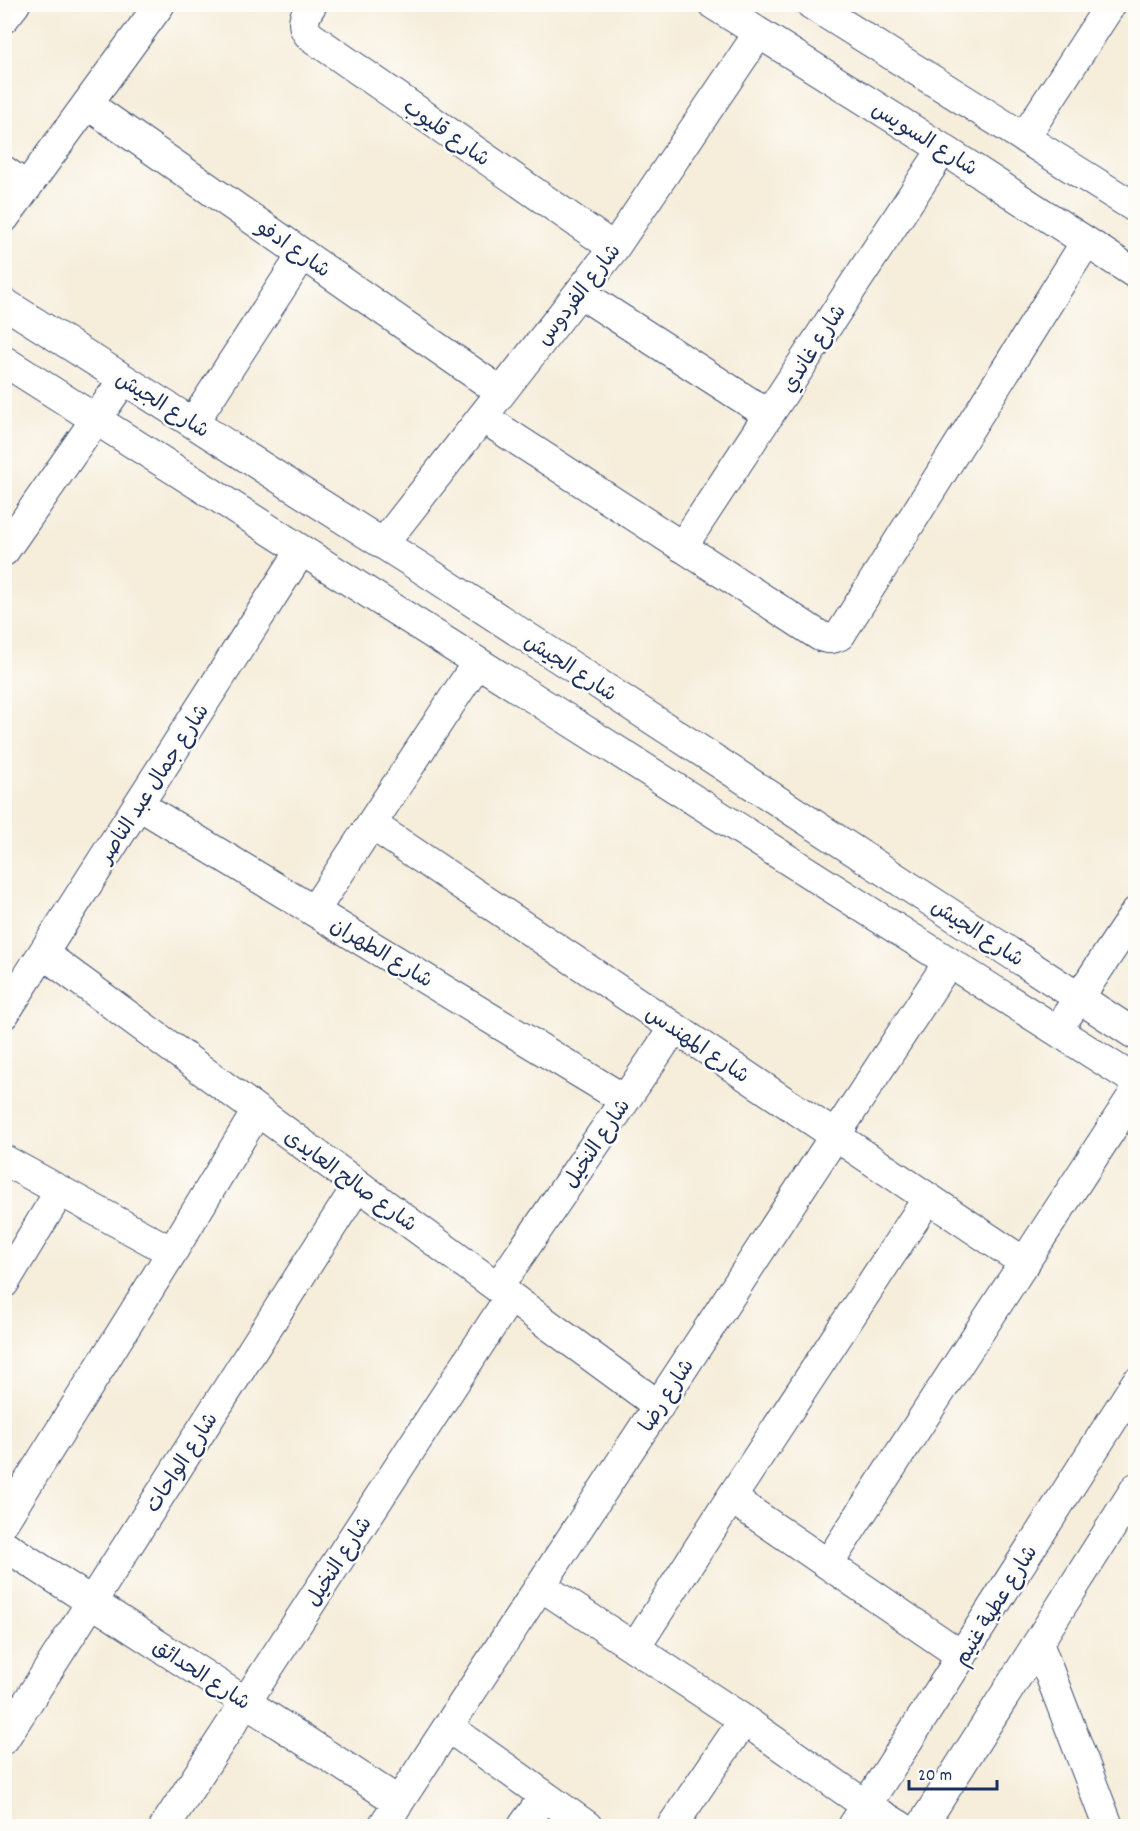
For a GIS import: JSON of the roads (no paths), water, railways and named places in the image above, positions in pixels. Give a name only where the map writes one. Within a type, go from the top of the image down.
[{"type":"street","points":[[4,18],[15,4]]},
{"type":"street","points":[[4,218],[16,179],[87,104],[160,4]]},
{"type":"street","name":"شارع قليوب","points":[[312,4],[303,20],[306,32],[310,36],[614,248]]},
{"type":"street","name":"شارع السويس","points":[[713,4],[1136,273]]},
{"type":"street","points":[[811,4],[1136,208]]},
{"type":"street","points":[[1024,138],[1108,5]]},
{"type":"street","name":"شارع الفردوس","points":[[383,544],[614,248],[759,33]]},
{"type":"street","name":"شارع ادفو","points":[[87,104],[501,392]]},
{"type":"street","name":"شارع غاندي","points":[[682,547],[944,150]]},
{"type":"street","points":[[482,417],[820,636],[827,639],[834,638],[840,635],[1086,242]]},
{"type":"street","points":[[193,423],[303,254]]},
{"type":"street","points":[[580,293],[769,415]]},
{"type":"street","name":"شارع الجيش","points":[[4,303],[421,568],[1136,1035]]},
{"type":"street","name":"شارع الجيش","points":[[4,361],[1136,1081]]},
{"type":"street","points":[[4,551],[124,379]]},
{"type":"street","name":"شارع جمال عبد الناصر","points":[[5,1013],[301,551]]},
{"type":"street","points":[[394,610],[421,568]]},
{"type":"street","points":[[314,911],[477,663]]},
{"type":"street","name":"شارع الطهران","points":[[139,805],[625,1100]]},
{"type":"street","name":"شارع المهندس","points":[[371,824],[1025,1263]]},
{"type":"street","points":[[1057,1032],[1136,912]]},
{"type":"street","name":"شارع صالح العايدى","points":[[44,954],[659,1406]]},
{"type":"street","name":"شارع رضا","points":[[383,1827],[948,963]]},
{"type":"street","name":"شارع النخيل","points":[[165,1827],[625,1100],[674,1028]]},
{"type":"street","points":[[828,1564],[1136,1091]]},
{"type":"street","points":[[4,1521],[257,1111]]},
{"type":"street","points":[[4,1160],[172,1252]]},
{"type":"street","name":"شارع الواحات","points":[[4,1738],[358,1185]]},
{"type":"street","points":[[4,1283],[60,1191]]},
{"type":"street","points":[[635,1648],[928,1198]]},
{"type":"street","name":"شارع عطية غنيم","points":[[860,1816],[1136,1383]]},
{"type":"street","points":[[922,1827],[1136,1488]]},
{"type":"street","points":[[731,1498],[962,1656]]},
{"type":"street","name":"شارع الحدائق","points":[[4,1545],[399,1802]]},
{"type":"street","points":[[541,1586],[744,1720],[860,1816],[900,1827]]},
{"type":"street","points":[[1038,1643],[1108,1827]]},
{"type":"street","points":[[672,1827],[744,1720]]},
{"type":"street","points":[[448,1727],[587,1827]]},
{"type":"street","points":[[523,1827],[545,1796]]}]
